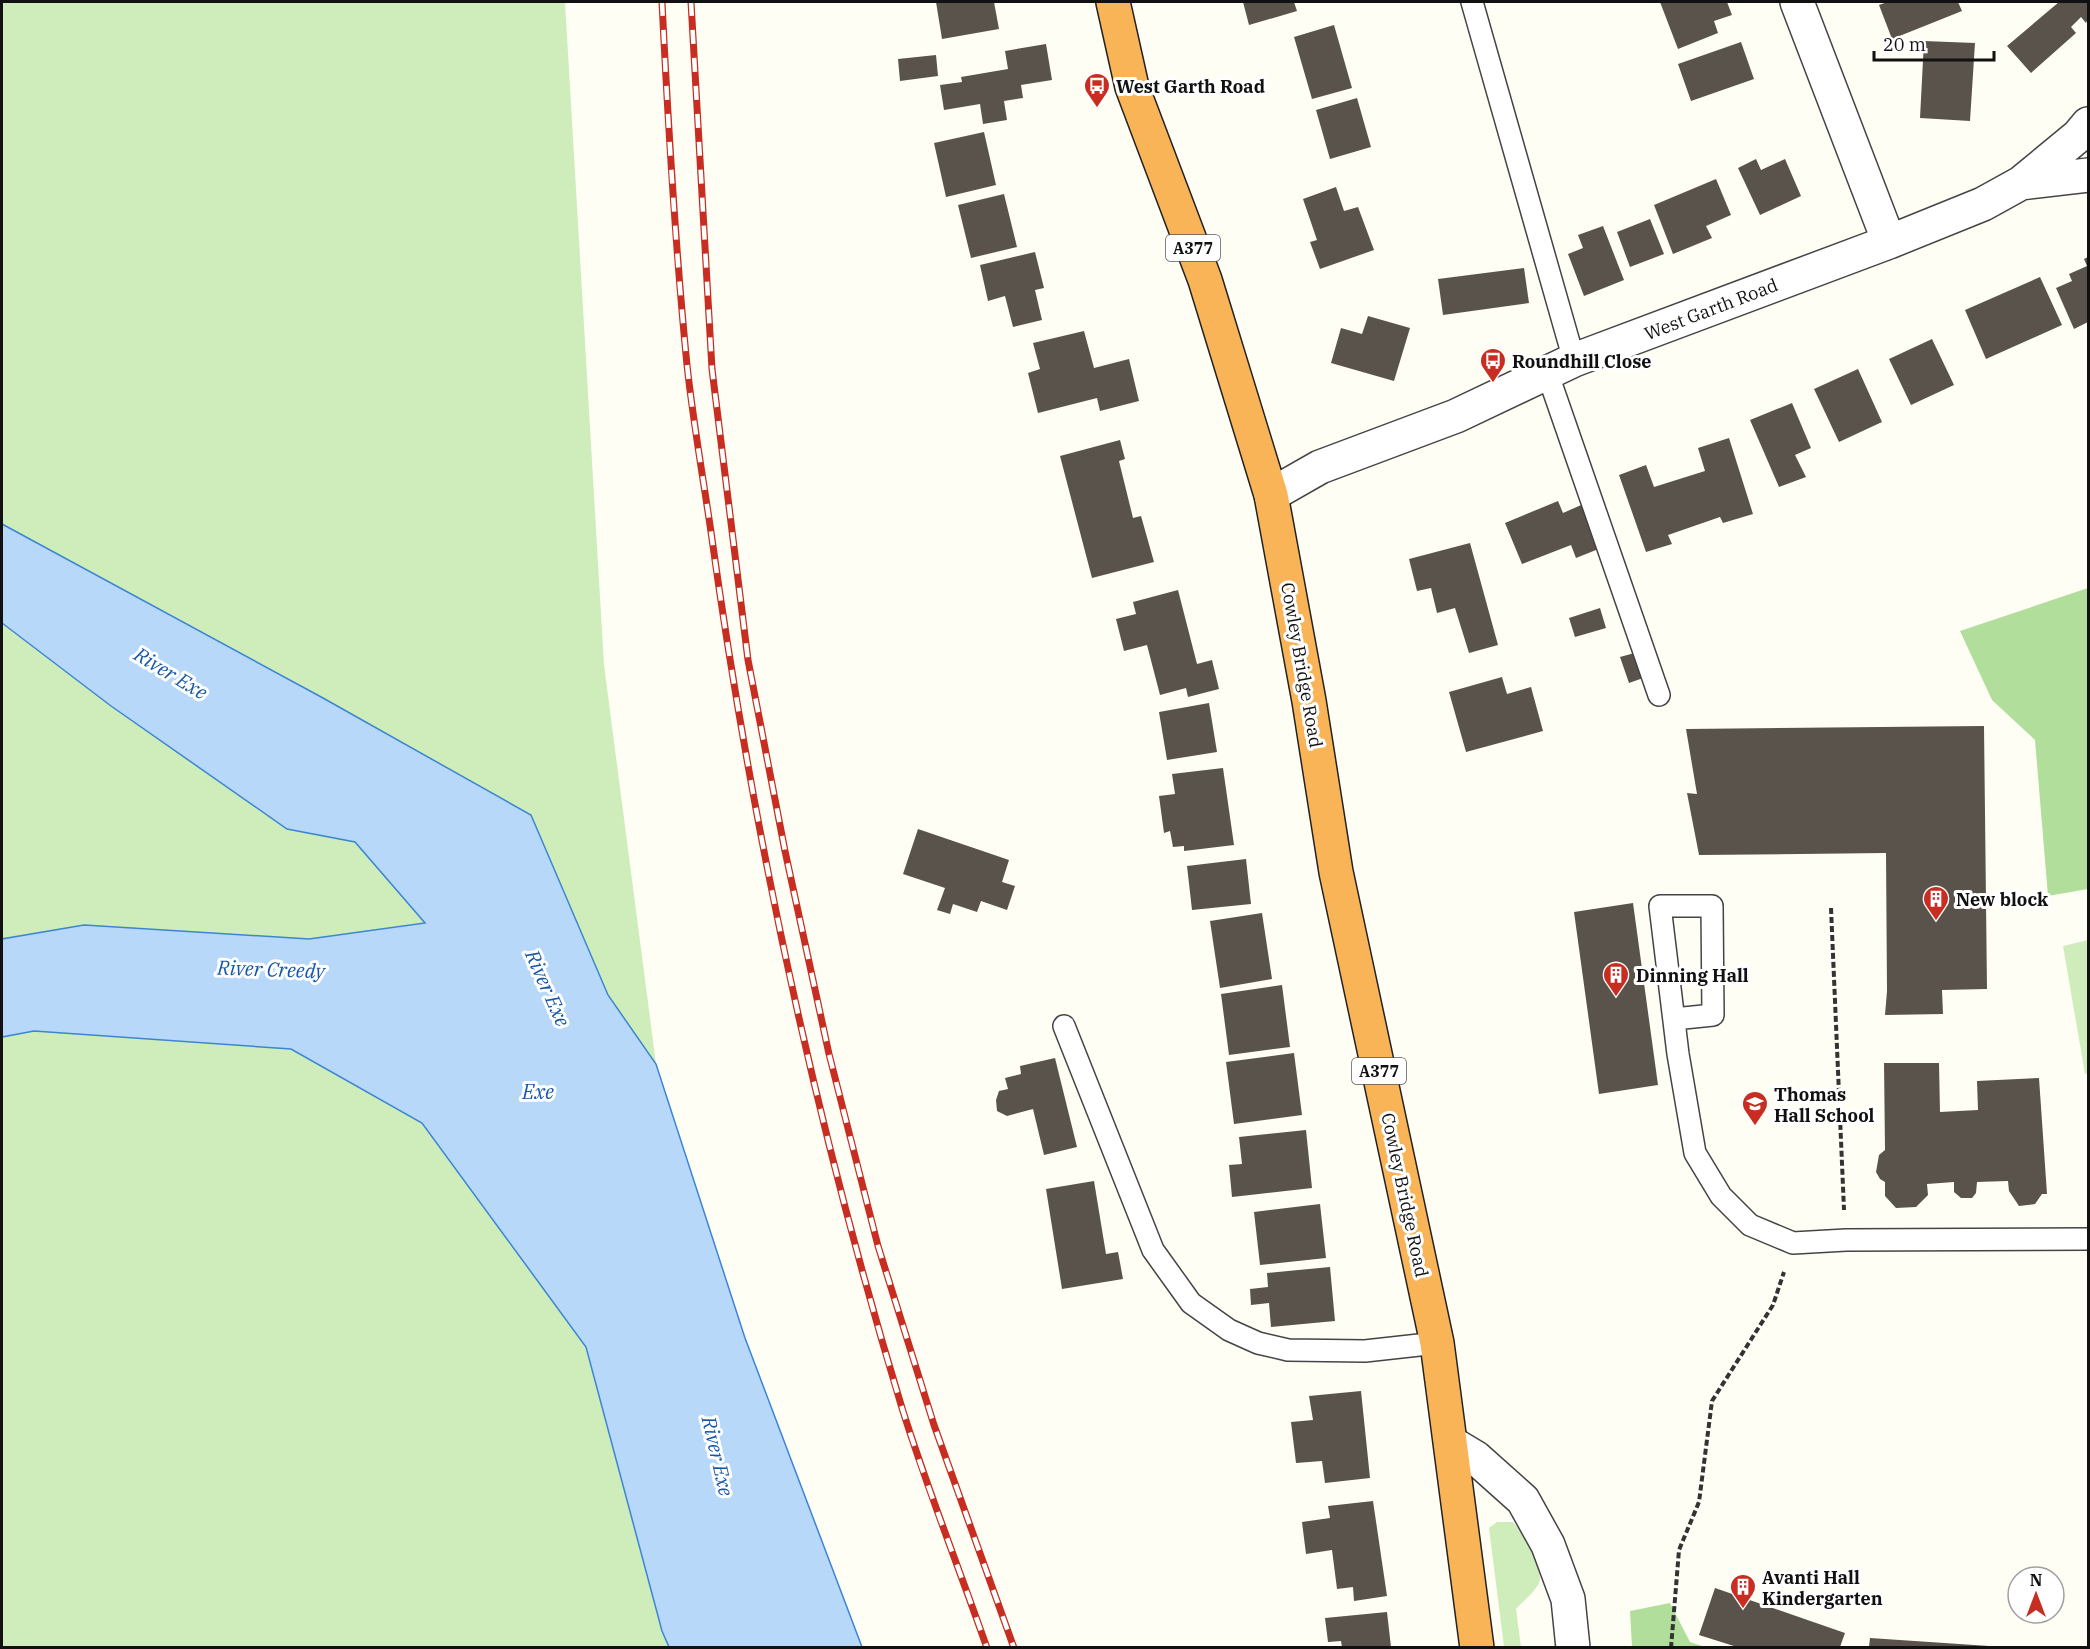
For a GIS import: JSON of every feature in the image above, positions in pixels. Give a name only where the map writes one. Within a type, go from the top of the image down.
[{"type":"highway","name":"Cowley Bridge Road","points":[[1113,2],[1132,87],[1205,280],[1271,495],[1309,701],[1336,872],[1437,1343],[1477,1647]]},
{"type":"street","points":[[1797,2],[1890,242]]},
{"type":"street","name":"West Garth Road","points":[[1271,495],[1320,467],[1456,416],[1561,366],[1890,242],[1983,204],[2021,183],[2078,136],[2088,124]]},
{"type":"street","name":"West Garth Road","points":[[2021,183],[2088,175]]},
{"type":"street","points":[[1451,1443],[1476,1458],[1523,1500],[1548,1545],[1568,1599],[1573,1647]]},
{"type":"lane","points":[[1472,2],[1561,366],[1659,695]]},
{"type":"lane","points":[[1674,1018],[1713,1015],[1712,906],[1660,906],[1674,1018],[1695,1153],[1721,1196],[1750,1225],[1793,1243],[1846,1240],[2088,1239]]},
{"type":"lane","points":[[1064,1026],[1153,1250],[1191,1303],[1229,1330],[1258,1343],[1287,1350],[1365,1351],[1437,1343]]},
{"type":"path","points":[[1830,908],[1846,1240]]},
{"type":"path","points":[[1671,1647],[1679,1550],[1699,1503],[1712,1401],[1773,1305],[1793,1243]]},
{"type":"green space","points":[[2,2],[565,2],[604,665],[656,1064],[608,995],[531,815],[323,698],[2,524]]},
{"type":"green space","points":[[2088,588],[2088,889],[2048,896],[2035,740],[1992,700],[1960,631]]},
{"type":"green space","points":[[2,623],[111,706],[287,829],[355,842],[425,923],[309,939],[84,925],[2,939]]},
{"type":"green space","points":[[2088,940],[2088,1073],[2085,1074],[2063,946]]},
{"type":"green space","points":[[34,1031],[291,1049],[422,1123],[586,1347],[662,1631],[669,1647],[2,1648],[2,1037]]},
{"type":"green space","points":[[1497,1522],[1513,1522],[1527,1543],[1539,1570],[1539,1583],[1516,1609],[1521,1647],[1504,1647],[1489,1528]]},
{"type":"green space","points":[[1670,1603],[1690,1642],[1705,1647],[1632,1647],[1630,1611]]},
{"type":"water","name":"Exe","points":[[2,524],[323,698],[531,815],[608,995],[656,1064],[745,1338],[862,1647],[669,1647],[662,1631],[586,1347],[422,1123],[291,1049],[34,1031],[2,1037],[2,939],[84,925],[309,939],[425,923],[355,842],[287,829],[111,706],[2,623]]},
{"type":"building","points":[[936,2],[994,2],[999,29],[942,39]]},
{"type":"building","points":[[1243,2],[1294,2],[1297,11],[1249,25]]},
{"type":"building","points":[[1660,2],[1727,2],[1732,15],[1714,21],[1718,33],[1678,49]]},
{"type":"building","points":[[1887,2],[1958,2],[1962,11],[1892,39],[1879,5]]},
{"type":"building","points":[[2059,2],[2088,2],[2088,19],[2086,23],[2081,17],[2071,27],[2076,33],[2031,73],[2007,46]]},
{"type":"building","points":[[1334,25],[1352,88],[1312,99],[1294,37]]},
{"type":"building","points":[[1924,41],[1975,43],[1970,121],[1920,118]]},
{"type":"building","points":[[1741,42],[1754,79],[1691,101],[1678,64]]},
{"type":"building","points":[[1046,44],[1052,80],[1021,85],[1023,98],[1004,101],[1007,120],[983,124],[980,104],[944,110],[940,85],[962,82],[961,77],[1008,69],[1005,51]]},
{"type":"building","points":[[936,55],[938,76],[900,81],[898,59]]},
{"type":"building","points":[[1357,98],[1371,147],[1330,159],[1316,110]]},
{"type":"building","points":[[984,132],[996,185],[946,197],[934,143]]},
{"type":"building","points":[[1756,159],[1761,170],[1785,159],[1801,196],[1760,215],[1738,168]]},
{"type":"building","points":[[1716,179],[1731,215],[1706,226],[1712,238],[1673,254],[1654,205]]},
{"type":"building","points":[[1336,187],[1344,211],[1358,207],[1374,250],[1320,269],[1310,242],[1317,240],[1303,199]]},
{"type":"building","points":[[1004,194],[1017,247],[971,258],[958,205]]},
{"type":"building","points":[[1650,219],[1664,254],[1630,267],[1617,232]]},
{"type":"building","points":[[1603,226],[1624,280],[1584,296],[1568,254],[1583,248],[1578,235]]},
{"type":"building","points":[[1035,252],[1044,288],[1035,290],[1042,320],[1013,327],[1005,296],[988,301],[980,265]]},
{"type":"building","points":[[2088,257],[2088,322],[2074,329],[2056,288],[2072,281],[2069,274],[2087,266],[2084,259]]},
{"type":"building","points":[[1524,268],[1529,303],[1443,315],[1438,279]]},
{"type":"building","points":[[2040,277],[2062,325],[1986,359],[1965,310]]},
{"type":"building","points":[[1368,316],[1410,328],[1394,381],[1331,363],[1341,328],[1362,334]]},
{"type":"building","points":[[1084,331],[1094,368],[1129,359],[1139,401],[1100,411],[1097,398],[1038,413],[1028,373],[1040,369],[1033,343]]},
{"type":"building","points":[[1932,339],[1954,385],[1911,405],[1889,359]]},
{"type":"building","points":[[1858,369],[1882,422],[1839,442],[1814,389]]},
{"type":"building","points":[[1792,403],[1811,448],[1795,455],[1806,477],[1779,487],[1750,420]]},
{"type":"building","points":[[1729,438],[1753,514],[1723,523],[1720,517],[1668,535],[1672,544],[1646,552],[1619,475],[1646,465],[1654,487],[1705,471],[1698,448]]},
{"type":"building","points":[[1120,440],[1125,459],[1119,461],[1133,518],[1141,516],[1154,562],[1092,578],[1060,456]]},
{"type":"building","points":[[1558,501],[1563,513],[1588,502],[1606,546],[1576,558],[1571,545],[1522,564],[1505,523]]},
{"type":"building","points":[[1470,543],[1498,645],[1469,653],[1455,608],[1437,613],[1431,588],[1417,591],[1409,559]]},
{"type":"building","points":[[1178,590],[1197,664],[1212,660],[1219,689],[1188,697],[1186,688],[1160,695],[1147,645],[1124,651],[1116,619],[1136,614],[1133,602]]},
{"type":"building","points":[[1600,608],[1606,628],[1575,637],[1569,618]]},
{"type":"building","points":[[1638,652],[1646,677],[1629,683],[1620,657]]},
{"type":"building","points":[[1502,677],[1507,694],[1531,687],[1543,731],[1466,752],[1449,692]]},
{"type":"building","points":[[1209,703],[1217,752],[1167,760],[1159,712]]},
{"type":"building","name":"New block","points":[[1984,726],[1987,989],[1942,990],[1943,1014],[1885,1015],[1887,991],[1886,853],[1699,855],[1687,793],[1697,794],[1686,729]]},
{"type":"building","points":[[1223,768],[1234,845],[1184,851],[1184,846],[1173,847],[1170,831],[1164,833],[1159,796],[1175,794],[1172,774]]},
{"type":"building","points":[[918,829],[1009,860],[1002,882],[1015,886],[1007,910],[981,901],[977,912],[953,904],[950,914],[937,910],[945,888],[903,874]]},
{"type":"building","points":[[1246,859],[1251,904],[1192,910],[1187,866]]},
{"type":"building","name":"Dinning Hall","points":[[1633,903],[1658,1085],[1599,1094],[1574,912]]},
{"type":"building","points":[[1262,913],[1272,979],[1220,988],[1210,921]]},
{"type":"building","points":[[1282,985],[1290,1047],[1229,1055],[1221,994]]},
{"type":"building","points":[[1294,1053],[1302,1115],[1234,1124],[1226,1062]]},
{"type":"building","points":[[1055,1058],[1077,1147],[1044,1155],[1033,1109],[1007,1116],[997,1111],[996,1100],[999,1091],[1008,1089],[1005,1078],[1021,1074],[1020,1066]]},
{"type":"building","points":[[1884,1063],[1939,1063],[1940,1112],[1978,1110],[1977,1081],[2039,1078],[2047,1194],[2042,1194],[2035,1204],[2019,1206],[2009,1191],[2008,1181],[1977,1182],[1976,1193],[1972,1198],[1961,1198],[1954,1192],[1954,1182],[1927,1184],[1928,1195],[1916,1207],[1896,1208],[1885,1196],[1885,1182],[1876,1172],[1879,1155],[1885,1150]]},
{"type":"building","points":[[1306,1130],[1312,1188],[1232,1197],[1229,1165],[1242,1164],[1239,1137]]},
{"type":"building","points":[[1094,1181],[1106,1254],[1118,1252],[1123,1279],[1062,1289],[1046,1189]]},
{"type":"building","points":[[1320,1204],[1326,1258],[1260,1265],[1254,1212]]},
{"type":"building","points":[[1330,1267],[1335,1321],[1271,1327],[1269,1303],[1251,1305],[1250,1289],[1268,1287],[1267,1273]]},
{"type":"building","points":[[1361,1391],[1370,1478],[1325,1483],[1322,1461],[1296,1463],[1291,1422],[1313,1420],[1309,1396]]},
{"type":"building","points":[[1373,1501],[1387,1596],[1354,1601],[1353,1587],[1337,1589],[1332,1550],[1306,1554],[1302,1522],[1330,1518],[1328,1506]]},
{"type":"building","name":"Avanti Hall Kindergarten","points":[[1715,1588],[1845,1633],[1840,1647],[1737,1647],[1699,1635]]},
{"type":"building","points":[[1387,1612],[1391,1647],[1342,1647],[1341,1641],[1328,1642],[1325,1618]]},
{"type":"building","name":"Avanti Hall Kindergarten","points":[[1870,1638],[1989,1646],[1989,1647],[1869,1647]]},
{"type":"railway","points":[[662,2],[675,229],[689,386],[727,643],[767,864],[814,1083],[870,1300],[932,1498],[987,1648]]},
{"type":"railway","points":[[691,2],[712,369],[748,660],[785,851],[829,1054],[878,1246],[934,1425],[1014,1648]]},
{"type":"place","name":"West Garth Road","points":[[1097,109]]},
{"type":"place","name":"Roundhill Close","points":[[1493,384]]},
{"type":"place","name":"New block","points":[[1936,922]]},
{"type":"place","name":"Dinning Hall","points":[[1616,998]]},
{"type":"place","name":"Thomas Hall School","points":[[1755,1127]]},
{"type":"place","name":"Avanti Hall Kindergarten","points":[[1743,1610]]},
{"type":"water label","name":"River Exe","points":[[171,673]]},
{"type":"water label","name":"River Creedy","points":[[271,969]]},
{"type":"water label","name":"River Exe","points":[[548,988]]},
{"type":"water label","name":"River Exe","points":[[718,1456]]}]
